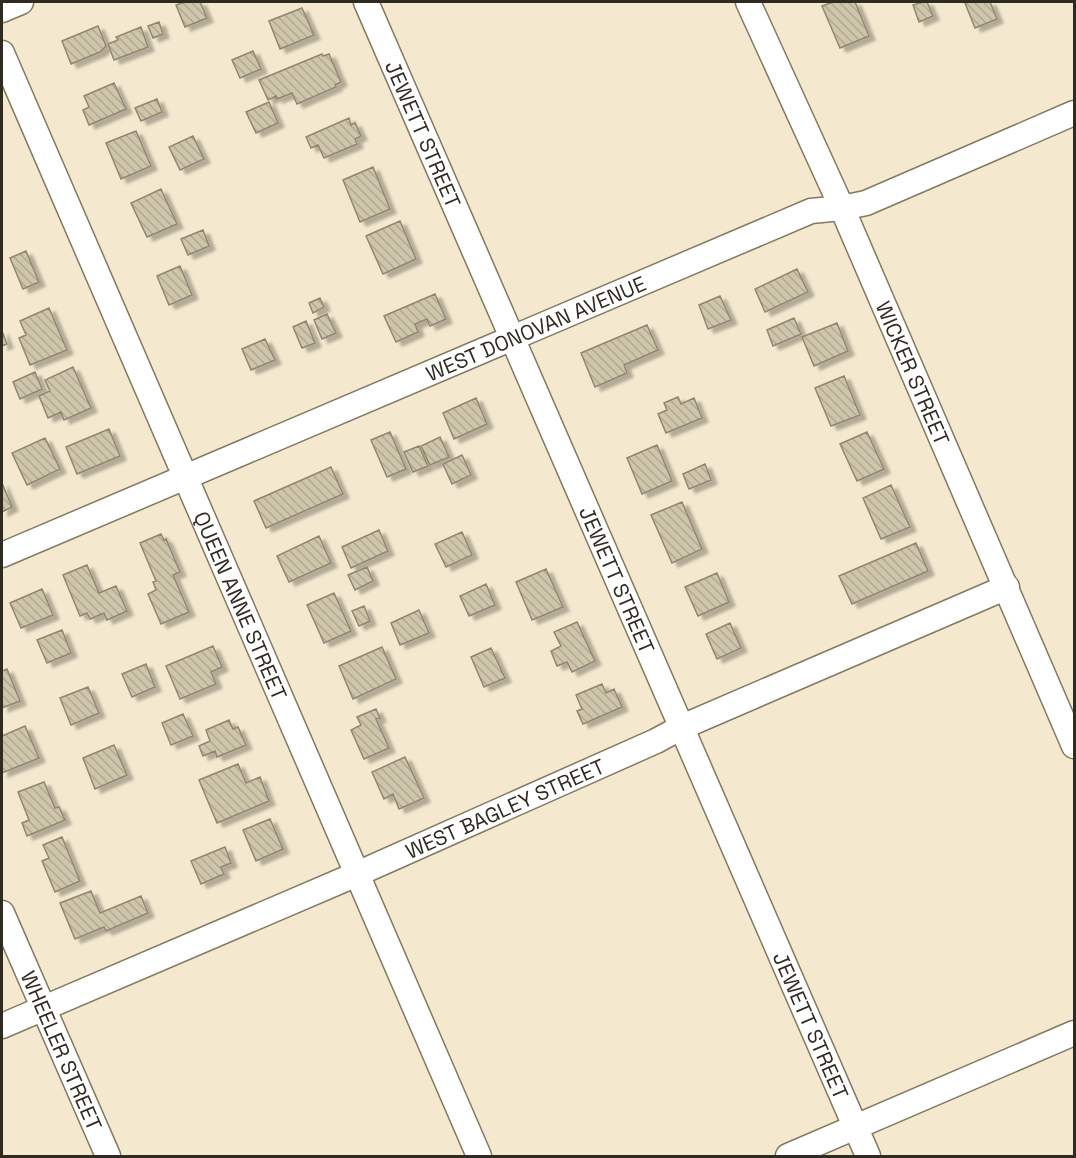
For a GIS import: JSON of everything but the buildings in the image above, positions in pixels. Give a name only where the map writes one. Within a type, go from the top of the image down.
[{"type":"street","points":[[2,10],[21,2]]},
{"type":"street","name":"JEWETT STREET","points":[[366,2],[868,1156]]},
{"type":"street","name":"WICKER STREET","points":[[748,2],[842,208],[1074,746]]},
{"type":"street","name":"QUEEN ANNE STREET","points":[[2,53],[480,1156]]},
{"type":"street","name":"WEST DONOVAN AVENUE","points":[[2,555],[811,211],[866,203],[1074,113]]},
{"type":"street","name":"WEST BAGLEY STREET","points":[[2,1026],[357,874],[656,741],[682,727],[1007,587]]},
{"type":"street","name":"WHEELER STREET","points":[[2,913],[108,1156]]},
{"type":"street","points":[[788,1156],[1074,1033]]}]
